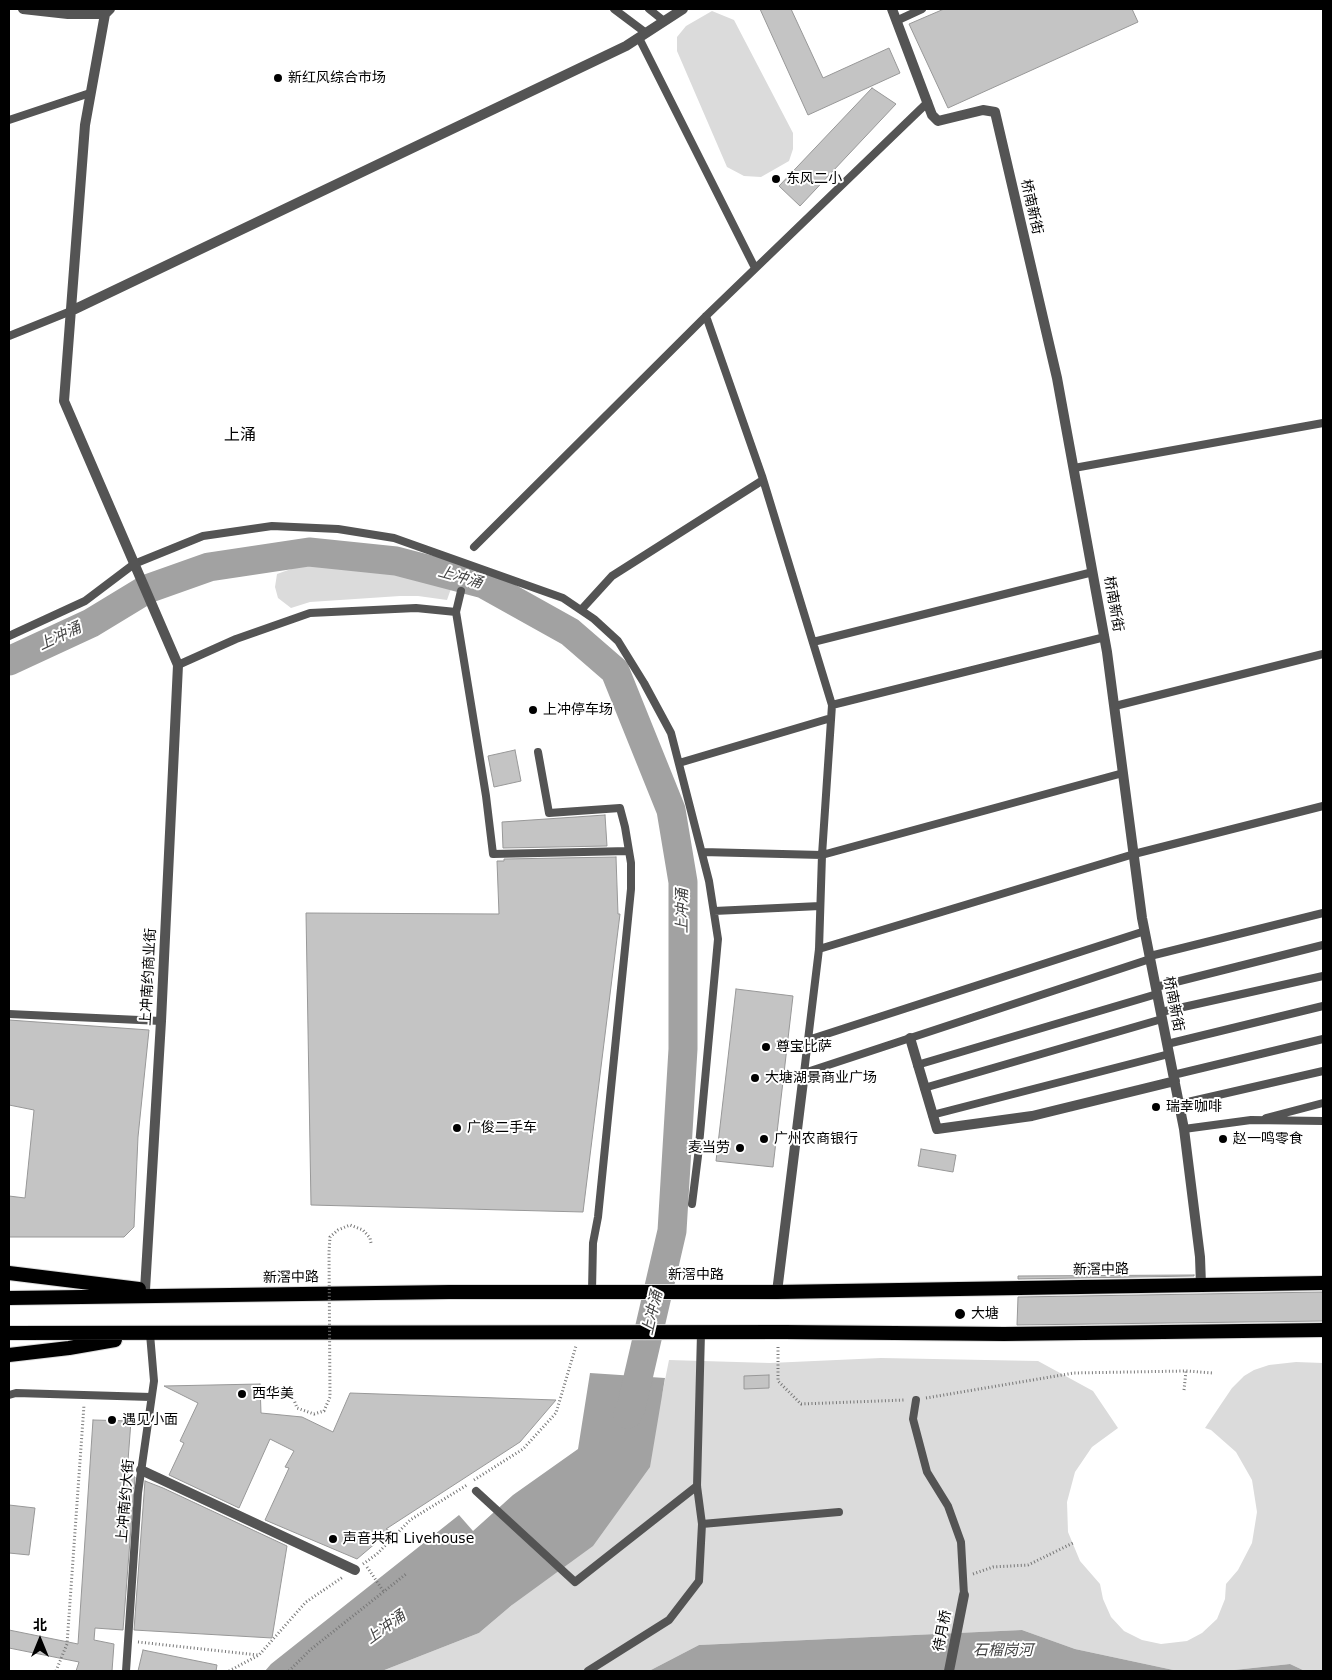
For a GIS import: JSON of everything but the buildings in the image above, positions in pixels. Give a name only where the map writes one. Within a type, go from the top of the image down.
[{"type":"highway","points":[[9,1273],[194,1296]]},
{"type":"highway","name":"新滘中路","points":[[9,1298],[592,1291],[777,1292],[1323,1283]]},
{"type":"highway","points":[[9,1333],[701,1334],[785,1332],[1004,1334],[1323,1330]]},
{"type":"highway","points":[[9,1346],[150,1334]]},
{"type":"highway","points":[[9,1355],[69,1348],[150,1334]]},
{"type":"street","points":[[23,9],[68,14],[108,12],[85,125],[64,401],[178,665]]},
{"type":"street","points":[[71,311],[626,46],[683,9]]},
{"type":"street","name":"桥南新街","points":[[892,9],[932,115],[938,121],[982,110],[995,112],[1057,378],[1105,637],[1145,931],[1184,1129],[1200,1257],[1201,1285]]},
{"type":"street","name":"上冲南约商业街","points":[[145,1290],[161,1021],[178,665]]},
{"type":"street","points":[[910,1038],[937,1129],[1032,1116],[1174,1078]]},
{"type":"street","points":[[777,1292],[804,1073]]},
{"type":"street","points":[[141,1470],[354,1570]]},
{"type":"street","name":"待月桥","points":[[949,1671],[964,1595]]},
{"type":"lane","points":[[614,9],[643,35],[755,268]]},
{"type":"lane","points":[[649,9],[664,21]]},
{"type":"lane","points":[[896,21],[922,9]]},
{"type":"lane","points":[[9,120],[90,93]]},
{"type":"lane","points":[[474,547],[706,316],[928,102]]},
{"type":"lane","points":[[9,336],[71,311]]},
{"type":"lane","points":[[706,316],[763,480],[832,704],[822,855],[819,949],[804,1073],[1150,957],[1323,913]]},
{"type":"lane","points":[[1074,468],[1323,423]]},
{"type":"lane","points":[[581,610],[612,576],[763,480]]},
{"type":"lane","points":[[9,636],[85,601],[134,564],[203,536],[272,526],[338,529],[394,538],[563,598],[581,610],[618,641],[644,683],[671,733],[709,881],[718,939],[692,1204]]},
{"type":"lane","points":[[813,642],[1093,572]]},
{"type":"lane","points":[[461,590],[456,612],[486,796],[493,854],[629,851]]},
{"type":"lane","points":[[178,665],[236,638],[310,614],[416,608],[456,612]]},
{"type":"lane","points":[[832,704],[1105,637]]},
{"type":"lane","points":[[1115,706],[1323,654]]},
{"type":"lane","points":[[679,763],[831,718]]},
{"type":"lane","points":[[538,752],[549,813],[620,808],[631,863],[631,889],[598,1217],[593,1243],[592,1291]]},
{"type":"lane","points":[[702,852],[822,855],[1123,773]]},
{"type":"lane","points":[[819,949],[1134,854],[1323,806]]},
{"type":"lane","points":[[714,911],[820,906]]},
{"type":"lane","points":[[808,1040],[1145,931]]},
{"type":"lane","points":[[918,1064],[1156,990],[1323,944]]},
{"type":"lane","points":[[924,1088],[1162,1015],[1323,976]]},
{"type":"lane","points":[[932,1116],[1323,1006]]},
{"type":"lane","points":[[9,1014],[161,1021]]},
{"type":"lane","points":[[1174,1078],[1323,1039]]},
{"type":"lane","points":[[1179,1104],[1323,1071]]},
{"type":"lane","points":[[1184,1129],[1257,1120],[1323,1103]]},
{"type":"lane","points":[[1257,1120],[1323,1121]]},
{"type":"lane","name":"上冲南约大街","points":[[126,1671],[138,1493],[154,1381],[150,1334]]},
{"type":"lane","points":[[588,1671],[669,1620],[699,1581],[702,1524],[697,1486],[701,1334]]},
{"type":"lane","points":[[9,1395],[16,1393],[151,1397]]},
{"type":"lane","points":[[916,1400],[914,1419],[927,1472],[948,1506],[961,1542],[964,1595]]},
{"type":"lane","points":[[478,1493],[575,1582],[697,1486]]},
{"type":"lane","points":[[702,1524],[839,1512]]},
{"type":"path","points":[[291,1392],[297,1408],[314,1414],[324,1410],[330,1397],[330,1237],[338,1230],[350,1225],[363,1230],[370,1238],[371,1243]]},
{"type":"path","points":[[229,1671],[259,1655],[306,1602],[378,1554],[410,1520],[530,1442],[556,1413],[579,1334]]},
{"type":"path","points":[[778,1347],[778,1381],[800,1404],[916,1400],[1074,1373],[1186,1371],[1213,1373]]},
{"type":"path","points":[[1184,1390],[1186,1371]]},
{"type":"path","points":[[56,1671],[66,1644],[85,1395]]},
{"type":"path","points":[[963,1577],[993,1567],[1028,1565],[1072,1543]]},
{"type":"path","points":[[364,1563],[384,1592]]},
{"type":"path","points":[[290,1671],[310,1650],[406,1574]]},
{"type":"path","points":[[129,1641],[259,1655]]},
{"type":"shaded area","points":[[712,11],[734,20],[793,133],[793,149],[789,161],[761,177],[744,176],[727,167],[677,51],[677,37],[686,26]]},
{"type":"shaded area","points":[[308,563],[406,572],[453,583],[447,600],[418,596],[400,596],[310,602],[291,608],[278,598],[275,587],[277,574]]},
{"type":"shaded area","points":[[881,1358],[1038,1361],[1093,1391],[1118,1428],[1092,1447],[1075,1472],[1067,1502],[1068,1532],[1080,1561],[1100,1584],[1103,1599],[1111,1617],[1124,1631],[1142,1640],[1161,1644],[1187,1641],[1202,1633],[1217,1619],[1225,1599],[1226,1584],[1238,1570],[1252,1543],[1257,1512],[1252,1480],[1236,1452],[1211,1430],[1205,1428],[1232,1388],[1244,1376],[1254,1370],[1269,1365],[1296,1362],[1323,1363],[1323,1671],[1305,1671],[1290,1664],[1225,1671],[1178,1671],[1075,1649],[1022,1630],[699,1645],[649,1671],[382,1671],[479,1633],[512,1605],[662,1395],[669,1360],[770,1363]]},
{"type":"water","points":[[590,1373],[665,1378],[650,1467],[593,1546],[512,1605],[479,1633],[382,1671],[265,1671],[271,1664],[459,1515],[473,1531],[513,1495],[578,1449]]},
{"type":"water","name":"石榴岗河","points":[[1022,1630],[1075,1649],[1178,1671],[649,1671],[699,1645]]},
{"type":"water","points":[[1290,1664],[1305,1671],[1225,1671]]},
{"type":"waterway","name":"上冲涌","points":[[9,661],[91,623],[147,589],[209,567],[309,552],[396,561],[484,584],[570,632],[615,671],[671,810],[683,882],[683,1049],[672,1231],[631,1408],[628,1414]]},
{"type":"place","name":"新红风综合市场","points":[[278,78]]},
{"type":"place","name":"东风二小","points":[[776,179]]},
{"type":"place","name":"上冲停车场","points":[[533,710]]},
{"type":"place","name":"尊宝比萨","points":[[766,1047]]},
{"type":"place","name":"大塘湖景商业广场","points":[[755,1078]]},
{"type":"place","name":"瑞幸咖啡","points":[[1156,1107]]},
{"type":"place","name":"广俊二手车","points":[[457,1128]]},
{"type":"place","name":"广州农商银行","points":[[764,1139]]},
{"type":"place","name":"赵一鸣零食","points":[[1223,1139]]},
{"type":"place","name":"麦当劳","points":[[740,1148]]},
{"type":"place","name":"大塘","points":[[960,1314]]},
{"type":"place","name":"西华美","points":[[242,1394]]},
{"type":"place","name":"遇见小面","points":[[112,1420]]},
{"type":"place","name":"声音共和 Livehouse","points":[[333,1539]]},
{"type":"district","name":"上涌","points":[[240,436]]}]
